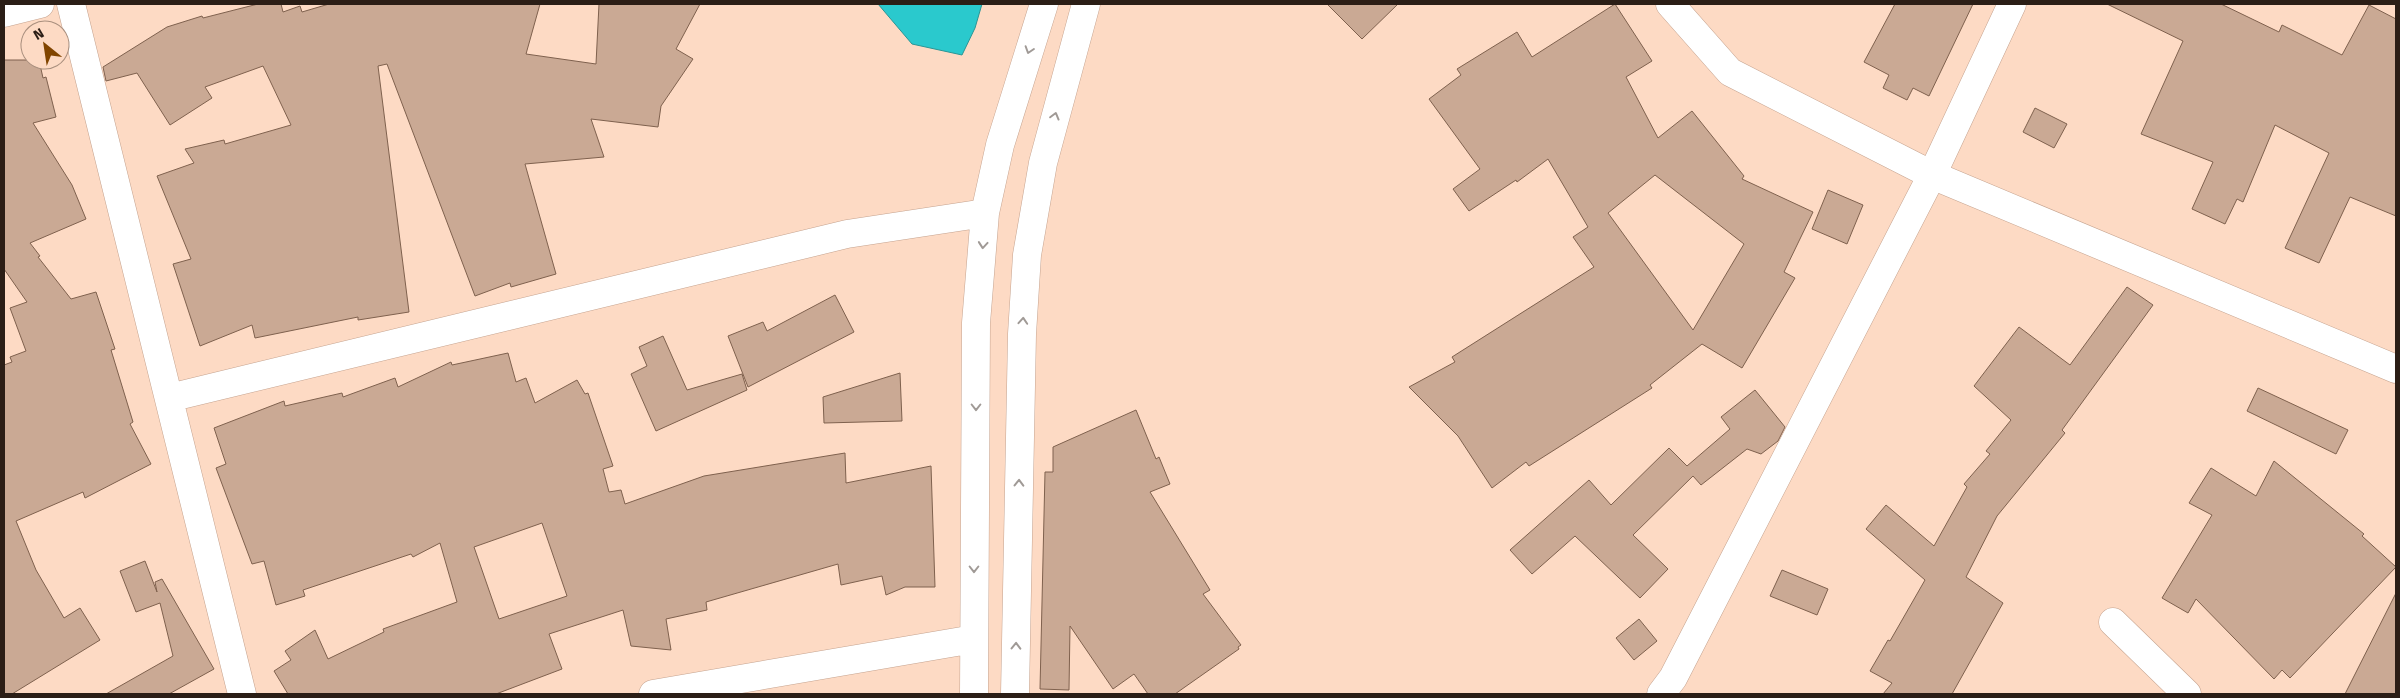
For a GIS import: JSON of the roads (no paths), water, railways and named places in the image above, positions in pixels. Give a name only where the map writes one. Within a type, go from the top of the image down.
[{"type":"street","points":[[4,12],[40,4]]},
{"type":"street","points":[[72,4],[242,694]]},
{"type":"street","points":[[974,694],[976,323],[985,213],[1000,145],[1044,4]]},
{"type":"street","points":[[1015,694],[1022,334],[1028,256],[1043,163],[1086,4]]},
{"type":"street","points":[[1670,4],[1730,72],[1932,176],[2396,369]]},
{"type":"street","points":[[1662,694],[1678,669],[1932,176],[2012,4]]},
{"type":"street","points":[[170,398],[847,234],[985,213]]},
{"type":"street","points":[[2113,622],[2187,694]]},
{"type":"street","points":[[653,694],[974,639]]},
{"type":"water","points":[[878,4],[982,4],[975,28],[962,55],[912,44]]}]
